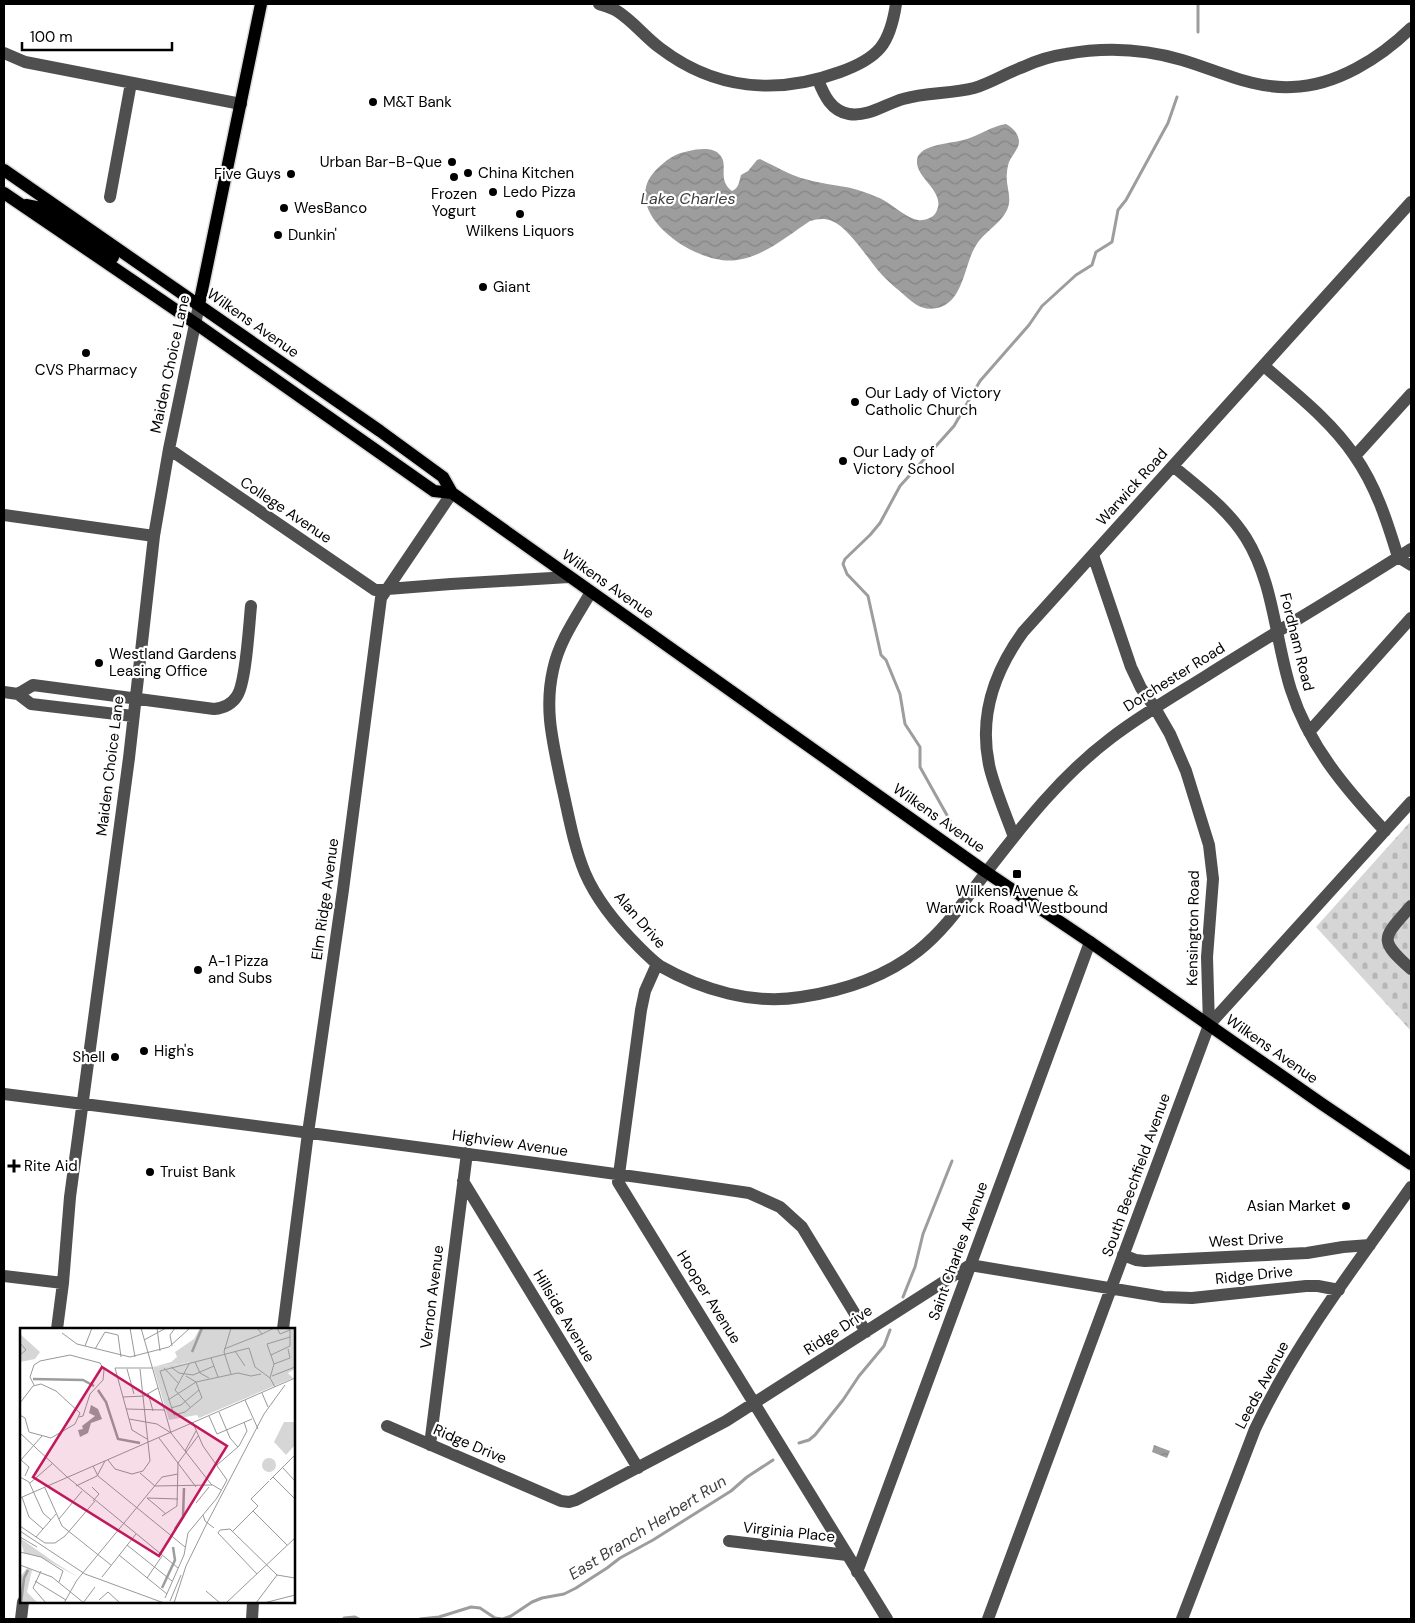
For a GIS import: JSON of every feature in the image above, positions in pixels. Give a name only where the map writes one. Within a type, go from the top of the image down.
[{"type":"main road","name":"Maiden Choice Lane","points":[[199,305],[260,4]]},
{"type":"main road","name":"Wilkens Avenue","points":[[4,170],[380,430],[443,477],[452,494]]},
{"type":"main road","name":"Wilkens Avenue","points":[[4,193],[196,323],[434,491],[452,494],[986,872],[1411,1164]]},
{"type":"main road","points":[[20,204],[42,208],[173,298],[199,305]]},
{"type":"street","points":[[599,4],[616,10],[670,55],[686,65],[731,82],[772,87],[818,80],[851,68],[876,52],[884,45],[890,35],[896,4]]},
{"type":"street","points":[[818,80],[824,95],[837,110],[848,114],[859,114],[871,112],[902,99],[974,88],[1047,58],[1067,54],[1121,50],[1160,54],[1245,81],[1274,87],[1292,88],[1325,81],[1355,69],[1389,47],[1411,28]]},
{"type":"street","points":[[5,58],[241,104]]},
{"type":"street","points":[[110,197],[131,84]]},
{"type":"street","name":"Warwick Road","points":[[1014,837],[988,759],[986,722],[992,692],[1000,669],[1011,649],[1023,632],[1411,202]]},
{"type":"street","name":"Maiden Choice Lane","points":[[57,1328],[70,1197],[133,716],[154,536],[169,449],[199,305]]},
{"type":"street","points":[[1264,366],[1313,409],[1338,434],[1355,456],[1368,477],[1385,514],[1398,557],[1411,565]]},
{"type":"street","points":[[1355,456],[1411,394]]},
{"type":"street","name":"College Avenue","points":[[169,449],[375,590],[569,577]]},
{"type":"street","name":"Fordham Road","points":[[1174,466],[1234,521],[1246,538],[1256,556],[1264,579],[1291,690],[1308,732],[1344,785],[1385,831]]},
{"type":"street","name":"Elm Ridge Avenue","points":[[283,1328],[381,598],[452,494]]},
{"type":"street","points":[[4,515],[154,536]]},
{"type":"street","name":"Dorchester Road","points":[[986,872],[1050,793],[1073,770],[1113,736],[1411,548]]},
{"type":"street","name":"Kensington Road","points":[[1093,555],[1131,667],[1170,734],[1186,771],[1209,845],[1213,879],[1207,957],[1209,1025]]},
{"type":"street","name":"Alan Drive","points":[[591,592],[562,644],[554,666],[550,688],[550,728],[576,849],[586,875],[613,918],[657,964],[694,982],[726,994],[769,999],[796,998],[826,993],[875,977],[915,953],[949,921],[986,872]]},
{"type":"street","points":[[18,694],[33,685],[214,709],[221,708],[233,701],[241,689],[251,606]]},
{"type":"street","points":[[1308,732],[1411,618]]},
{"type":"street","points":[[4,692],[18,694],[31,704],[133,716]]},
{"type":"street","name":"South Beechfield Avenue","points":[[988,1619],[1209,1025],[1411,802]]},
{"type":"street","points":[[1411,906],[1388,934],[1387,942],[1391,950],[1411,969]]},
{"type":"street","name":"Saint Charles Avenue","points":[[857,1572],[1090,942]]},
{"type":"street","name":"Hooper Avenue","points":[[657,964],[645,991],[641,1010],[618,1182],[887,1619]]},
{"type":"street","name":"Highview Avenue","points":[[4,1094],[467,1153],[749,1193],[780,1207],[802,1226],[866,1332]]},
{"type":"street","name":"Vernon Avenue","points":[[430,1445],[467,1153]]},
{"type":"street","name":"Hillside Avenue","points":[[463,1181],[638,1468]]},
{"type":"street","name":"Leeds Avenue","points":[[1182,1619],[1255,1429],[1269,1400],[1302,1343],[1411,1187]]},
{"type":"street","name":"West Drive","points":[[1123,1255],[1145,1261],[1307,1253],[1342,1247],[1370,1245]]},
{"type":"street","name":"Ridge Drive","points":[[387,1426],[561,1501],[569,1502],[726,1421],[970,1265],[1163,1297],[1192,1298],[1306,1286],[1338,1290]]},
{"type":"street","points":[[4,1276],[63,1283]]},
{"type":"street","name":"Virginia Place","points":[[728,1542],[847,1555]]},
{"type":"street","points":[[21,1619],[23,1603]]},
{"type":"street","points":[[252,1619],[253,1603]]},
{"type":"green space","points":[[1411,821],[1411,1031],[1316,927]]},
{"type":"water","name":"Lake Charles","points":[[1006,124],[1015,131],[1019,141],[1007,169],[1009,205],[1000,220],[982,237],[975,247],[958,292],[946,305],[937,308],[923,308],[911,301],[878,271],[853,238],[832,221],[821,219],[810,221],[775,245],[757,254],[737,260],[720,260],[700,254],[681,244],[664,231],[652,216],[645,199],[648,182],[663,163],[681,153],[705,149],[713,150],[722,158],[725,182],[732,191],[737,186],[741,175],[760,159],[799,177],[864,192],[883,200],[914,219],[925,220],[935,214],[938,198],[919,171],[917,164],[918,156],[931,147],[967,139]]},
{"type":"water","points":[[1154,1445],[1170,1451],[1167,1458],[1152,1452]]},
{"type":"waterway","name":"East Branch Herbert Run","points":[[1198,4],[1198,32]]},
{"type":"waterway","name":"East Branch Herbert Run","points":[[953,826],[920,767],[920,747],[905,724],[900,694],[886,660],[881,655],[868,596],[847,574],[843,564],[845,559],[880,523],[900,486],[954,426],[980,381],[1029,325],[1042,306],[1076,275],[1092,265],[1096,252],[1112,242],[1118,210],[1126,200],[1168,123],[1177,97]]},
{"type":"waterway","name":"East Branch Herbert Run","points":[[903,1297],[915,1267],[923,1234],[952,1161]]},
{"type":"waterway","name":"East Branch Herbert Run","points":[[799,1443],[809,1440],[815,1435],[884,1346],[890,1330]]},
{"type":"waterway","name":"East Branch Herbert Run","points":[[503,1619],[532,1602],[564,1594],[576,1588],[620,1558],[653,1540],[731,1491],[747,1477],[773,1460]]},
{"type":"waterway","name":"East Branch Herbert Run","points":[[420,1619],[439,1617],[471,1607],[480,1608],[495,1618],[502,1619]]},
{"type":"waterway","name":"East Branch Herbert Run","points":[[344,1618],[355,1617],[359,1619]]},
{"type":"place","name":"M&T Bank","points":[[373,102]]},
{"type":"place","name":"Urban Bar-B-Que","points":[[452,162]]},
{"type":"place","name":"China Kitchen","points":[[468,173]]},
{"type":"place","name":"Five Guys","points":[[291,174]]},
{"type":"place","name":"Frozen Yogurt","points":[[454,177]]},
{"type":"place","name":"Ledo Pizza","points":[[493,192]]},
{"type":"place","name":"WesBanco","points":[[284,208]]},
{"type":"place","name":"Wilkens Liquors","points":[[520,214]]},
{"type":"place","name":"Dunkin'","points":[[278,235]]},
{"type":"place","name":"Giant","points":[[483,287]]},
{"type":"place","name":"CVS Pharmacy","points":[[86,353]]},
{"type":"place","name":"Our Lady of Victory Catholic Church","points":[[855,402]]},
{"type":"place","name":"Our Lady of Victory School","points":[[843,461]]},
{"type":"place","name":"Westland Gardens Leasing Office","points":[[99,663]]},
{"type":"place","name":"Wilkens Avenue & Warwick Road Westbound","points":[[1017,874]]},
{"type":"place","name":"A-1 Pizza and Subs","points":[[198,970]]},
{"type":"place","name":"High's","points":[[144,1051]]},
{"type":"place","name":"Shell","points":[[115,1057]]},
{"type":"place","name":"Rite Aid","points":[[14,1166]]},
{"type":"place","name":"Truist Bank","points":[[150,1172]]},
{"type":"place","name":"Asian Market","points":[[1346,1206]]}]
